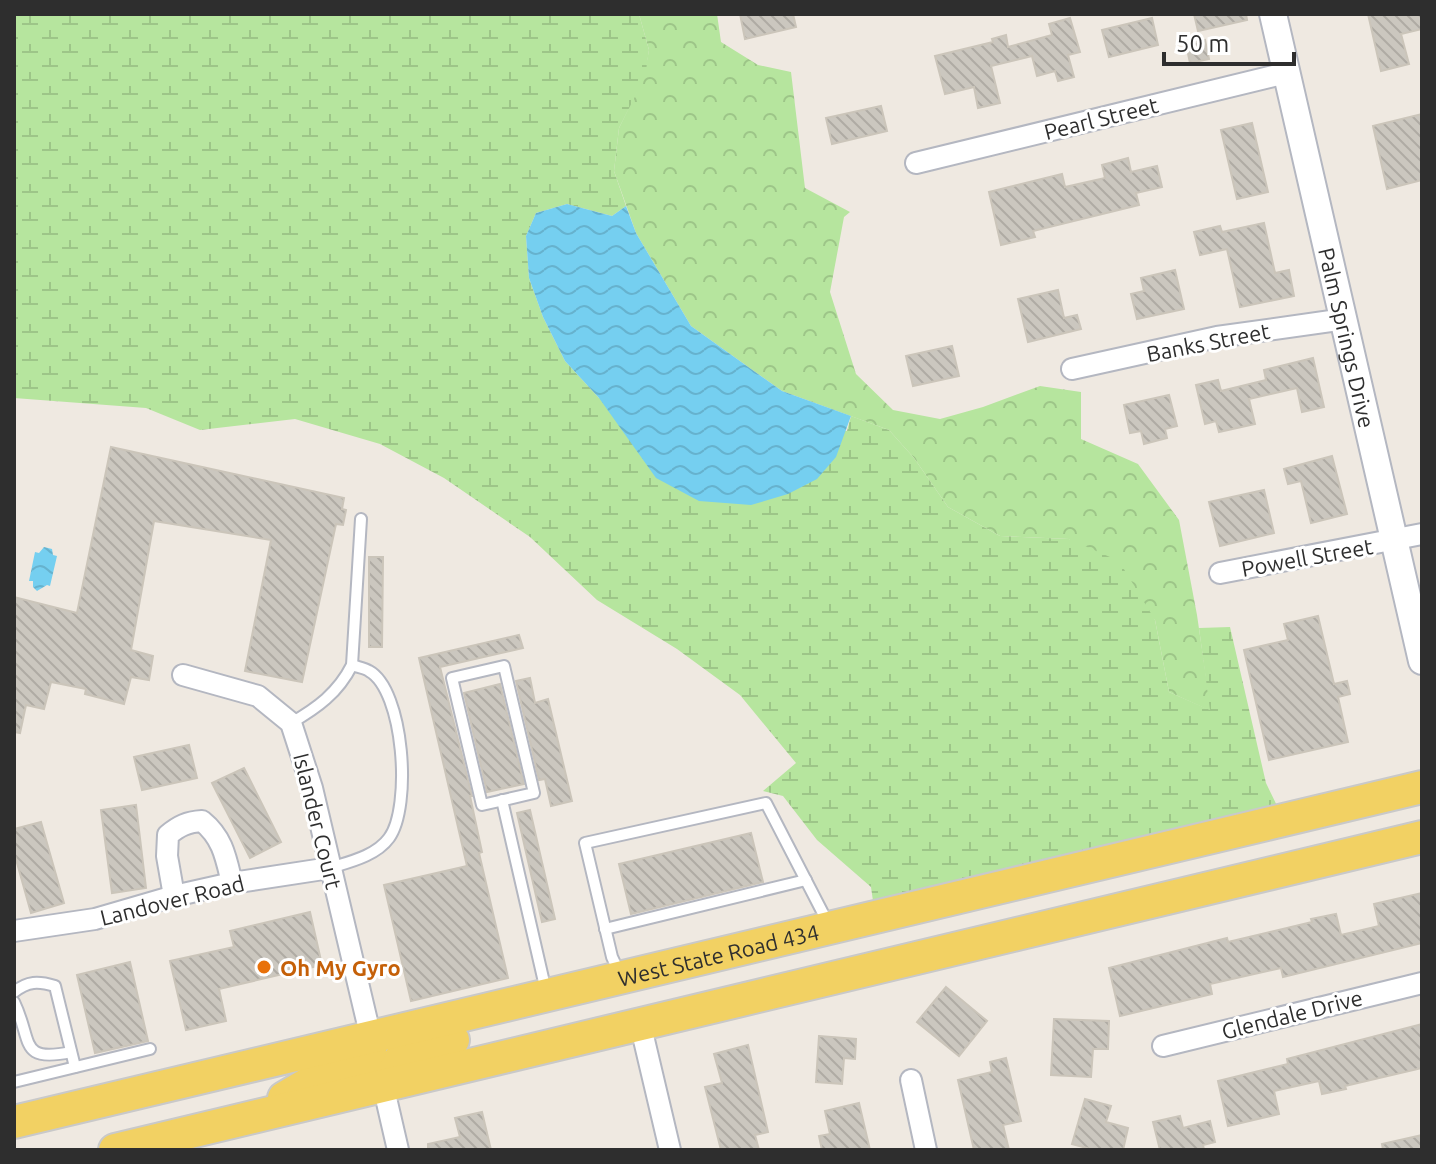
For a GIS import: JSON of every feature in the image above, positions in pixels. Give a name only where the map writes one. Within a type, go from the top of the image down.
[{"type":"main road","name":"West State Road 434","points":[[14,1122],[1422,787]]},
{"type":"main road","points":[[115,1150],[231,1127],[383,1085],[1422,837]]},
{"type":"main road","points":[[383,1085],[390,1067],[408,1053],[506,1025],[544,997]]},
{"type":"main road","points":[[231,1127],[323,1075],[361,1062],[370,1050],[371,1038]]},
{"type":"street","name":"Palm Springs Drive","points":[[1273,14],[1422,661]]},
{"type":"street","name":"Pearl Street","points":[[916,163],[1286,73]]},
{"type":"street","name":"Banks Street","points":[[1072,369],[1217,337],[1345,319]]},
{"type":"street","name":"Powell Street","points":[[1220,573],[1422,534]]},
{"type":"street","name":"Islander Court","points":[[183,675],[258,696],[291,723],[312,788],[371,1038]]},
{"type":"street","points":[[174,896],[167,856],[168,835],[192,822],[202,821],[222,843],[232,883]]},
{"type":"street","name":"Landover Road","points":[[14,931],[95,919],[232,883],[330,868]]},
{"type":"street","name":"Glendale Drive","points":[[1163,1046],[1422,983]]},
{"type":"street","points":[[640,1023],[670,1150]]},
{"type":"street","points":[[911,1080],[926,1150]]},
{"type":"street","points":[[383,1085],[398,1150]]},
{"type":"lane","points":[[291,723],[318,707],[342,684],[352,665],[361,519]]},
{"type":"lane","points":[[330,868],[362,859],[389,838],[400,807],[403,783],[397,726],[386,691],[371,671],[352,665]]},
{"type":"lane","points":[[504,666],[534,793],[502,800],[482,805],[452,678],[504,666]]},
{"type":"lane","points":[[502,800],[544,997]]},
{"type":"lane","points":[[622,979],[612,957],[585,843],[766,803],[831,927]]},
{"type":"lane","points":[[605,929],[806,880]]},
{"type":"lane","points":[[14,992],[23,985],[39,982],[55,986],[75,1067]]},
{"type":"lane","points":[[14,1002],[36,1055],[48,1057],[71,1052]]},
{"type":"lane","points":[[14,1082],[150,1049]]},
{"type":"green space","points":[[14,14],[639,14],[649,50],[645,77],[619,128],[614,171],[626,206],[612,216],[567,204],[536,213],[526,236],[529,278],[543,317],[565,361],[599,398],[847,431],[851,416],[889,430],[914,458],[948,507],[1000,536],[1069,539],[1119,561],[1155,620],[1169,692],[1210,710],[1199,628],[1230,627],[1266,783],[1280,812],[874,908],[871,887],[817,840],[783,796],[763,791],[796,763],[740,695],[677,649],[597,600],[530,537],[444,478],[380,444],[295,419],[200,430],[146,408],[14,398]]},
{"type":"green space","points":[[639,14],[717,14],[721,42],[758,65],[791,72],[805,188],[850,212],[844,217],[830,292],[856,374],[893,410],[940,419],[1040,386],[1081,392],[1081,439],[1138,464],[1179,520],[1211,711],[1169,692],[1155,620],[1069,539],[1000,536],[948,507],[914,458],[889,430],[782,391],[691,326],[636,233],[614,171],[619,128],[644,77],[649,50]]},
{"type":"water","points":[[567,204],[612,216],[626,206],[636,233],[691,326],[782,391],[851,416],[836,457],[817,479],[788,494],[751,505],[699,501],[656,478],[599,398],[565,361],[543,317],[529,278],[526,236],[536,213]]},
{"type":"water","points":[[44,547],[52,549],[53,555],[57,556],[50,586],[37,591],[33,581],[29,581],[35,552],[39,553]]},
{"type":"building","points":[[740,14],[793,14],[796,27],[745,39]]},
{"type":"building","points":[[1194,14],[1246,14],[1247,20],[1198,31]]},
{"type":"building","points":[[1368,14],[1422,14],[1422,29],[1401,34],[1409,64],[1381,71]]},
{"type":"building","points":[[1070,18],[1080,52],[1068,55],[1074,77],[1058,81],[1055,71],[1037,76],[1032,56],[991,66],[1000,103],[978,108],[974,87],[945,94],[935,56],[993,42],[992,39],[1006,35],[1008,47],[1052,35],[1049,24]]},
{"type":"building","points":[[1152,18],[1158,45],[1109,57],[1102,30]]},
{"type":"building","points":[[1205,40],[1209,59],[1190,63],[1186,44]]},
{"type":"building","points":[[881,106],[887,131],[832,144],[826,118]]},
{"type":"building","points":[[1422,114],[1422,180],[1387,189],[1373,126]]},
{"type":"building","points":[[1252,123],[1268,192],[1237,199],[1221,130]]},
{"type":"building","points":[[1128,158],[1131,172],[1157,166],[1162,187],[1136,193],[1139,205],[1033,231],[1035,237],[1001,245],[989,192],[1062,174],[1065,187],[1105,178],[1102,165]]},
{"type":"building","points":[[1264,223],[1275,273],[1289,270],[1294,296],[1240,307],[1227,249],[1200,255],[1194,232],[1220,226],[1222,232]]},
{"type":"building","points":[[1175,270],[1184,309],[1137,319],[1131,294],[1144,291],[1141,278]]},
{"type":"building","points":[[1058,290],[1064,318],[1077,315],[1081,329],[1028,342],[1018,299]]},
{"type":"building","points":[[952,346],[959,376],[913,386],[906,356]]},
{"type":"building","points":[[1313,358],[1324,407],[1302,412],[1297,388],[1249,399],[1255,424],[1219,432],[1216,421],[1205,424],[1196,385],[1218,380],[1221,391],[1266,380],[1264,370]]},
{"type":"building","points":[[1169,395],[1177,426],[1165,429],[1167,438],[1144,444],[1141,431],[1130,433],[1124,405]]},
{"type":"building","points":[[111,447],[344,498],[342,509],[346,510],[343,525],[336,524],[302,682],[245,671],[271,540],[154,521],[131,650],[153,656],[149,680],[131,677],[124,704],[85,694],[86,689],[51,682],[44,709],[26,705],[20,733],[14,732],[14,597],[77,613]]},
{"type":"building","points":[[1332,456],[1347,514],[1311,523],[1301,481],[1288,484],[1284,469]]},
{"type":"building","points":[[1264,490],[1274,533],[1220,546],[1209,502]]},
{"type":"building","points":[[369,557],[383,557],[382,647],[369,647]]},
{"type":"building","points":[[1318,616],[1334,684],[1347,681],[1350,694],[1338,697],[1348,742],[1269,760],[1244,650],[1288,640],[1284,624]]},
{"type":"building","points":[[519,635],[523,648],[440,667],[472,796],[482,852],[479,853],[508,978],[411,1001],[384,885],[467,866],[419,658]]},
{"type":"building","points":[[530,678],[535,703],[548,699],[572,801],[551,806],[545,779],[539,780],[516,681]]},
{"type":"building","points":[[500,684],[524,784],[487,792],[464,693]]},
{"type":"building","points":[[189,745],[197,778],[142,790],[134,757]]},
{"type":"building","points":[[244,768],[281,842],[250,858],[212,783]]},
{"type":"building","points":[[136,805],[146,888],[112,893],[101,810]]},
{"type":"building","points":[[530,810],[555,919],[542,922],[517,813]]},
{"type":"building","points":[[41,822],[64,903],[31,913],[14,852],[14,829]]},
{"type":"building","points":[[751,833],[763,882],[631,914],[619,864]]},
{"type":"building","points":[[1422,893],[1422,943],[1283,977],[1281,968],[1210,984],[1212,994],[1120,1016],[1109,968],[1336,914],[1341,935],[1379,926],[1374,904]]},
{"type":"building","points":[[310,912],[322,965],[219,989],[226,1021],[186,1030],[170,961],[234,947],[230,931]]},
{"type":"building","points":[[130,962],[148,1041],[95,1053],[77,975]]},
{"type":"building","points":[[946,987],[987,1021],[959,1056],[917,1022]]},
{"type":"building","points":[[1054,1019],[1109,1021],[1108,1049],[1093,1049],[1091,1077],[1051,1075]]},
{"type":"building","points":[[1422,1024],[1422,1068],[1322,1094],[1319,1081],[1274,1091],[1279,1114],[1228,1126],[1218,1081],[1288,1064],[1287,1059]]},
{"type":"building","points":[[819,1036],[856,1039],[855,1059],[844,1058],[842,1084],[816,1082]]},
{"type":"building","points":[[748,1045],[768,1132],[755,1135],[759,1150],[721,1150],[705,1087],[722,1083],[714,1054]]},
{"type":"building","points":[[1006,1058],[1021,1121],[1003,1125],[1009,1150],[974,1150],[958,1080],[992,1072],[990,1062]]},
{"type":"building","points":[[1085,1099],[1111,1106],[1106,1122],[1128,1128],[1123,1150],[1094,1150],[1072,1144]]},
{"type":"building","points":[[859,1103],[870,1150],[822,1150],[819,1136],[830,1134],[825,1111]]},
{"type":"building","points":[[482,1112],[491,1150],[428,1150],[428,1144],[460,1137],[455,1118]]},
{"type":"building","points":[[1180,1116],[1183,1128],[1210,1121],[1215,1142],[1203,1145],[1204,1150],[1160,1150],[1153,1122]]},
{"type":"building","points":[[1422,1135],[1422,1150],[1383,1150],[1382,1144]]},
{"type":"place","name":"Oh My Gyro","points":[[264,967]]}]
